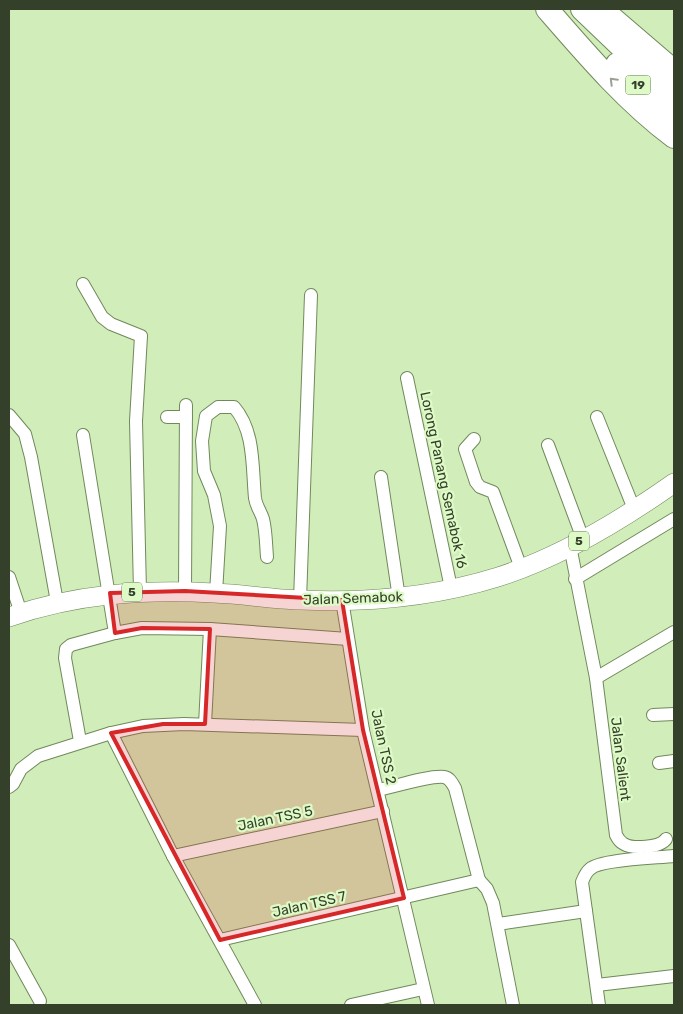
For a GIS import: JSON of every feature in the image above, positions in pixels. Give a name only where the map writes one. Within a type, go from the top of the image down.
[{"type":"highway","points":[[546,9],[586,54],[649,118],[674,137]]},
{"type":"highway","name":"19","points":[[561,9],[674,97]]},
{"type":"highway","name":"19","points":[[582,9],[609,46],[674,118]]},
{"type":"highway","points":[[601,9],[674,71]]},
{"type":"main road","name":"Jalan Semabok","points":[[15,615],[57,602],[110,593],[140,591],[216,593],[300,600],[342,600],[399,598],[451,588],[498,577],[521,568],[576,542],[634,509],[674,483]]},
{"type":"street","points":[[83,284],[102,316],[111,324],[141,336],[136,421],[140,591]]},
{"type":"street","points":[[300,600],[311,295]]},
{"type":"street","name":"Lorong Panang Semabok 16","points":[[407,378],[451,588]]},
{"type":"street","points":[[216,593],[220,526],[214,495],[204,470],[202,441],[206,416],[218,407],[234,407],[245,422],[249,433],[250,455],[254,468],[255,499],[264,526],[267,558]]},
{"type":"street","points":[[166,418],[186,411],[185,592]]},
{"type":"street","points":[[9,415],[25,434],[32,457],[57,602]]},
{"type":"street","points":[[597,417],[634,509]]},
{"type":"street","points":[[83,435],[116,633]]},
{"type":"street","points":[[474,439],[465,449],[476,482],[480,487],[493,492],[521,568]]},
{"type":"street","name":"Jalan Salient","points":[[548,445],[576,542],[574,574],[596,678],[616,835],[621,843],[628,846],[660,845],[666,840]]},
{"type":"street","points":[[381,477],[399,598]]},
{"type":"street","points":[[574,574],[674,519]]},
{"type":"street","points":[[9,577],[15,615]]},
{"type":"street","name":"Jalan TSS 2","points":[[342,600],[363,730],[428,1005]]},
{"type":"street","points":[[80,741],[65,658],[66,649],[71,645],[142,628],[210,629],[348,639]]},
{"type":"street","points":[[205,724],[210,629]]},
{"type":"street","points":[[596,678],[674,632]]},
{"type":"street","points":[[653,715],[674,714]]},
{"type":"street","points":[[9,787],[13,784],[21,769],[32,759],[48,751],[111,732],[163,724],[363,730]]},
{"type":"street","points":[[111,732],[174,856],[255,1005]]},
{"type":"street","points":[[659,763],[674,761]]},
{"type":"street","points":[[378,790],[433,778],[445,777],[451,781],[455,788],[479,880],[491,896],[513,1005]]},
{"type":"street","name":"Jalan TSS 5","points":[[174,856],[383,811]]},
{"type":"street","points":[[599,1005],[582,882],[584,875],[596,865],[674,856]]},
{"type":"street","name":"Jalan TSS 7","points":[[220,940],[479,880]]},
{"type":"street","points":[[498,924],[586,911]]},
{"type":"street","points":[[9,945],[40,1001]]},
{"type":"street","points":[[597,985],[674,976]]},
{"type":"street","points":[[351,1005],[423,989]]},
{"type":"highlighted area","points":[[185,591],[342,600],[363,730],[404,898],[220,940],[111,733],[163,724],[205,724],[210,629],[142,628],[115,633],[110,593]]}]
